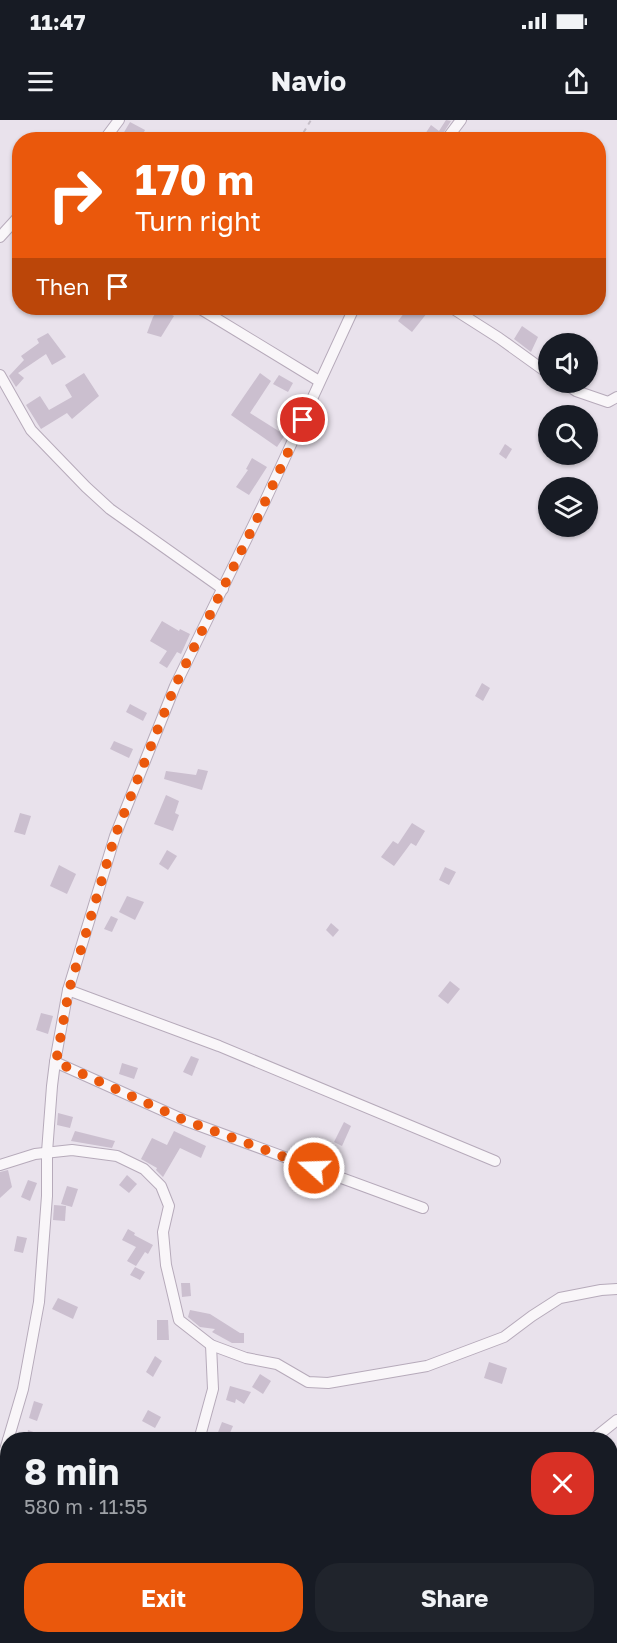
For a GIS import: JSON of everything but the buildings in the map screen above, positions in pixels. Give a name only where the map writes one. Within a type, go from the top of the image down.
[{"type":"street","points":[[0,237],[12,224]]},
{"type":"street","points":[[211,315],[319,381]]},
{"type":"street","points":[[10,1432],[23,1389],[39,1302],[47,1196],[47,1152],[56,1062],[69,990],[115,836],[175,686],[223,589],[351,315]]},
{"type":"street","points":[[463,315],[538,366]]},
{"type":"street","points":[[0,375],[31,430],[86,487],[110,509],[223,589]]},
{"type":"street","points":[[582,393],[608,402],[617,397]]},
{"type":"street","points":[[69,990],[219,1046],[495,1161]]},
{"type":"street","points":[[56,1062],[184,1120],[423,1208]]},
{"type":"street","points":[[0,1165],[35,1154],[72,1150],[117,1156],[144,1169],[161,1186],[169,1206],[163,1232],[166,1265],[180,1320],[211,1345],[246,1358],[277,1364],[308,1382],[328,1383],[427,1366],[504,1337],[560,1298],[617,1289]]},
{"type":"street","points":[[201,1432],[213,1389],[211,1345]]},
{"type":"street","points":[[602,1432],[617,1420]]},
{"type":"route","points":[[303,420],[175,686],[115,836],[69,990],[56,1062],[184,1120],[314,1168]]}]
